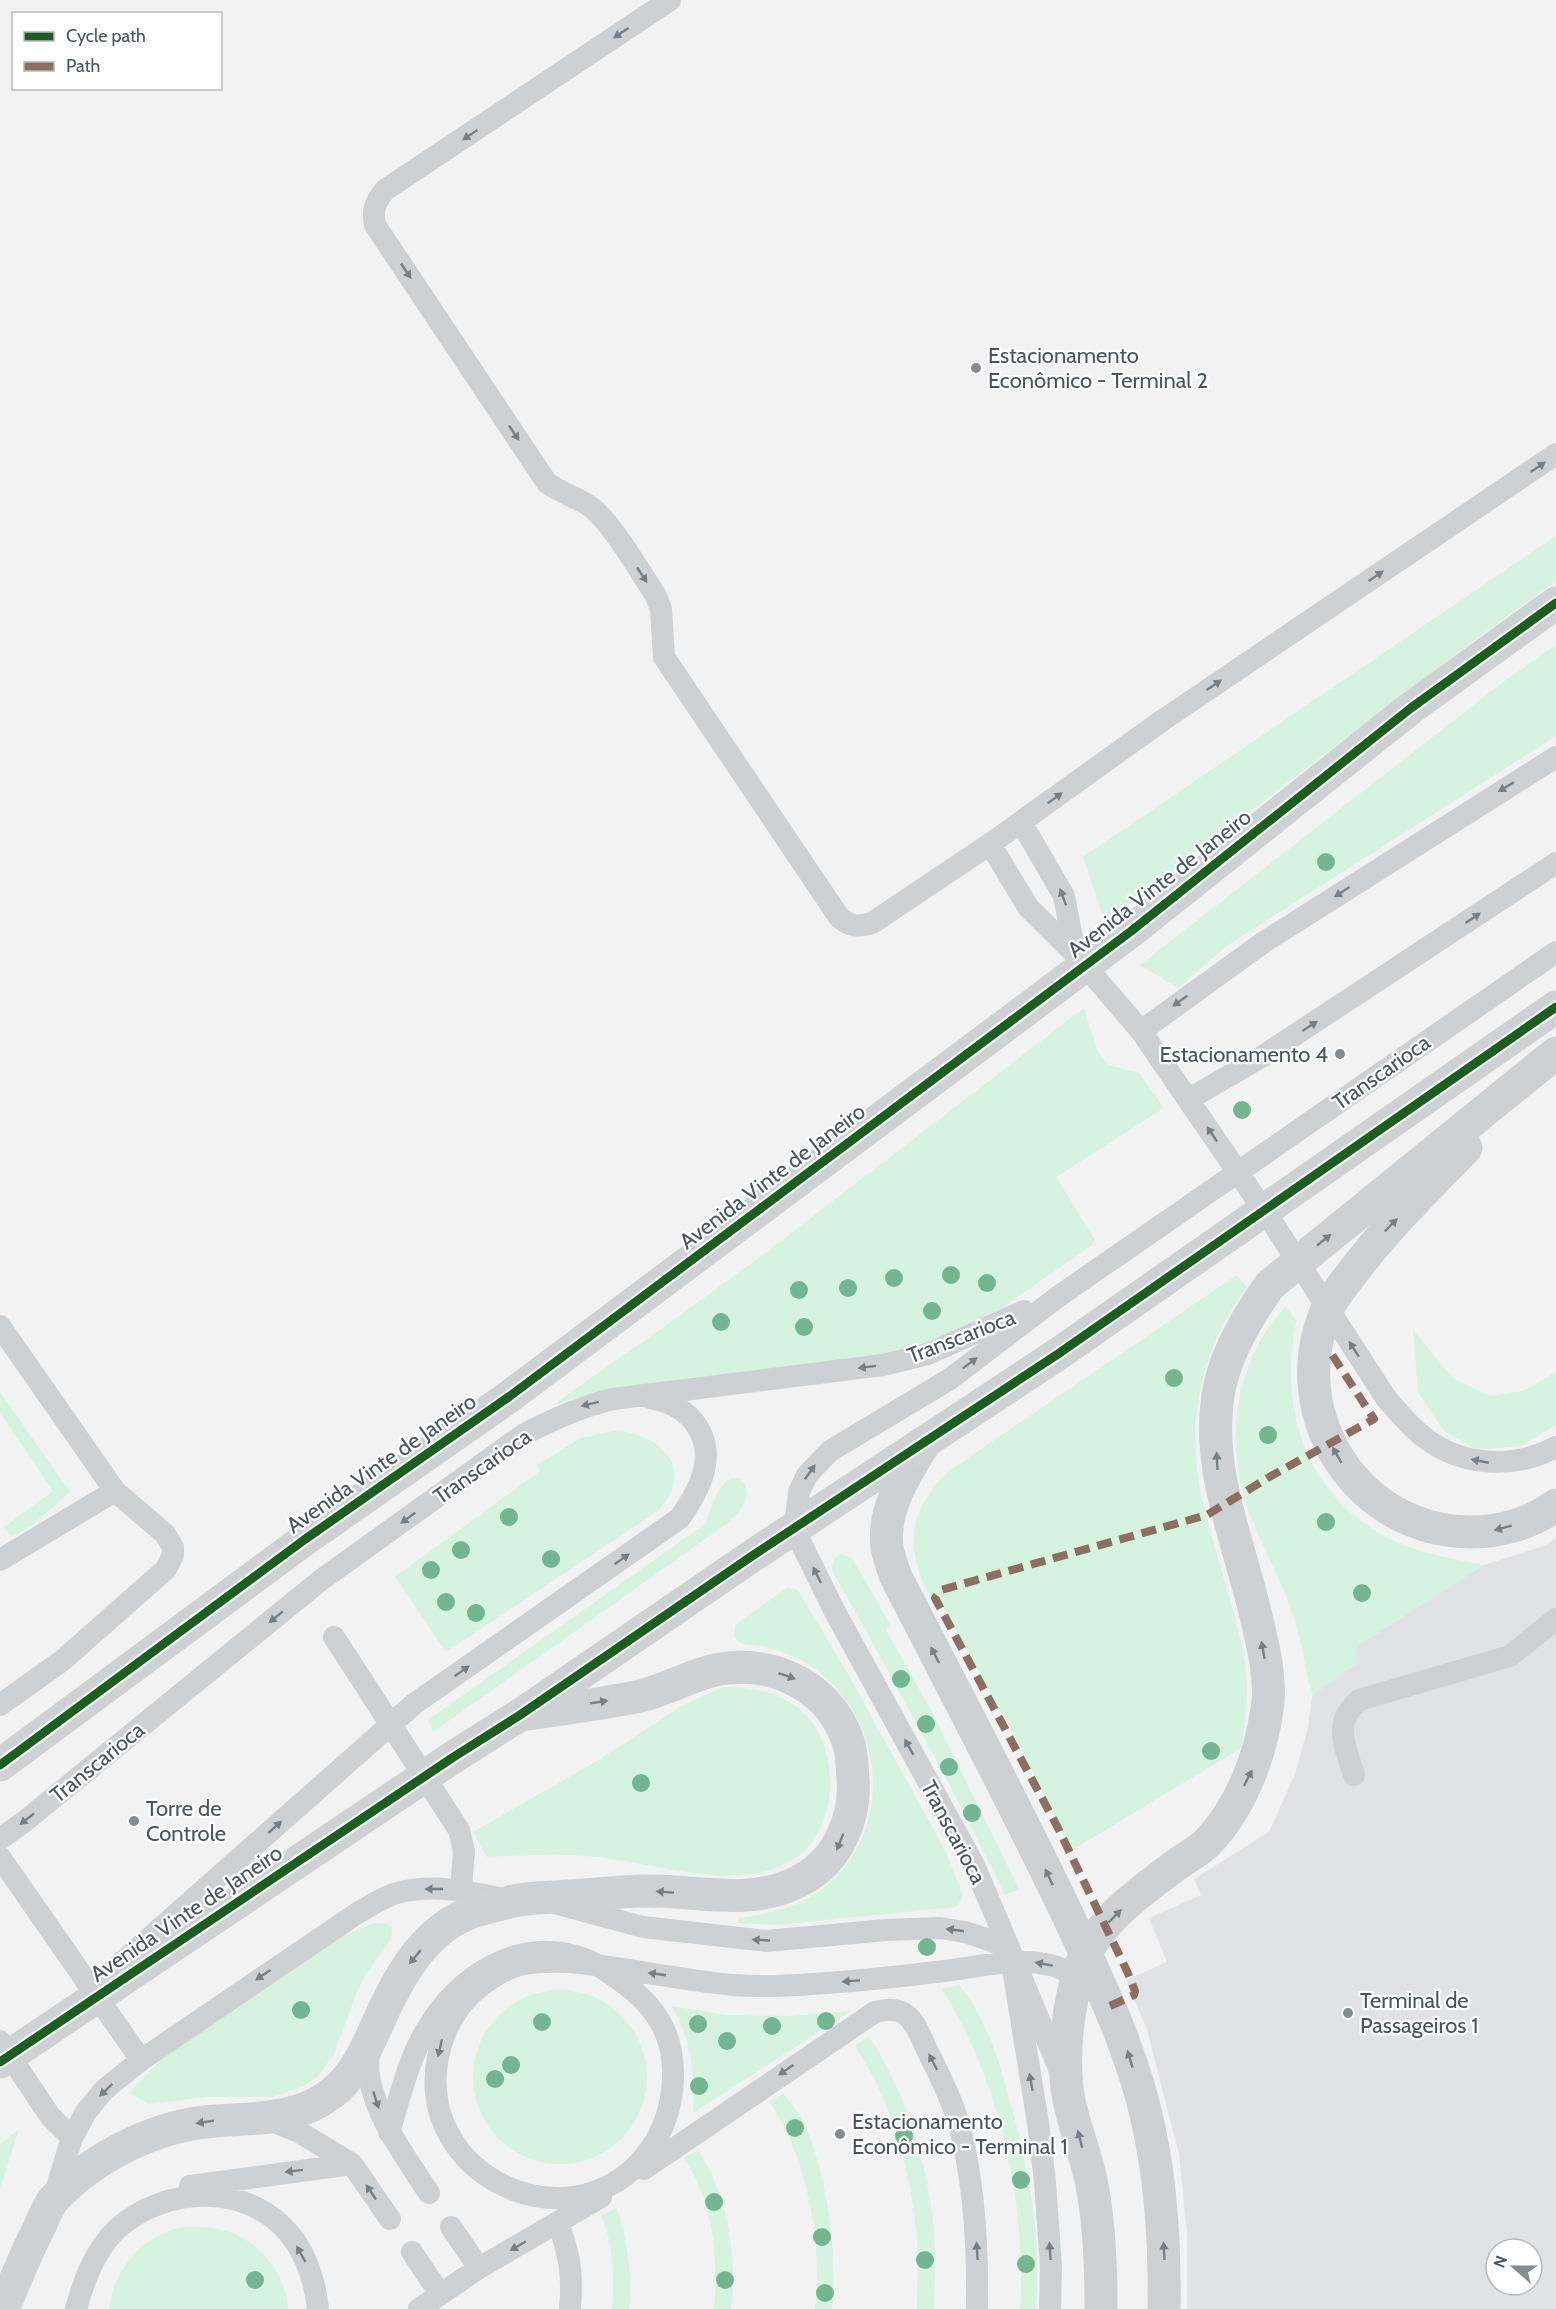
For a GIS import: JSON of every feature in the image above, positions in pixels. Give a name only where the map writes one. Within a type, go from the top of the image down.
[{"type":"street","name":"Avenida Vinte de Janeiro","points":[[0,1765],[304,1540],[510,1396],[1130,932],[1411,708],[1556,603]]},
{"type":"street","name":"Avenida Vinte de Janeiro","points":[[0,2062],[452,1758],[520,1715],[795,1527],[1058,1354],[1556,1007]]},
{"type":"street","points":[[1556,1054],[1378,1240],[1338,1290],[1325,1313],[1314,1367],[1317,1405],[1331,1446],[1345,1469],[1361,1488],[1382,1506],[1408,1520],[1435,1528],[1457,1532],[1491,1532],[1524,1522],[1556,1504]]},
{"type":"street","points":[[1101,2309],[1101,2259],[1093,2189],[1067,2088],[1067,2025],[1080,1968],[1092,1944],[1108,1921],[1135,1896],[1207,1843],[1228,1815],[1252,1771],[1268,1708],[1267,1672],[1259,1630],[1218,1471],[1216,1429],[1220,1385],[1233,1348],[1248,1317],[1270,1285],[1556,1054]]},
{"type":"street","points":[[925,1442],[895,1494],[887,1547],[895,1575],[1040,1856],[1110,2006],[1130,2056],[1149,2127],[1160,2195],[1165,2258],[1164,2309]]},
{"type":"street","points":[[3,2309],[52,2201],[87,2171],[116,2151],[149,2134],[209,2121],[288,2115],[311,2106],[333,2093],[352,2073],[369,2043],[388,1999],[408,1966],[434,1934],[465,1915],[526,1900],[647,1891],[741,1898],[778,1891],[809,1876],[835,1853],[850,1817],[854,1783],[849,1747],[837,1720],[818,1695],[799,1681],[763,1668],[738,1667],[715,1670],[643,1695],[520,1715]]},
{"type":"lane","points":[[670,0],[385,190],[376,201],[373,212],[375,225],[547,483],[589,506],[603,518],[656,596],[661,609],[664,657],[839,917],[846,923],[854,926],[872,923],[1021,822],[1163,720],[1556,454]]},
{"type":"lane","points":[[1141,1031],[1264,942],[1556,757]]},
{"type":"lane","points":[[1021,822],[1064,896],[1075,954]]},
{"type":"lane","points":[[990,843],[1028,907],[1075,954],[1141,1031],[1274,1225],[1386,1398],[1407,1422],[1426,1440],[1467,1458],[1486,1462],[1504,1463],[1542,1455],[1556,1447]]},
{"type":"lane","points":[[1188,1099],[1263,1056],[1556,863]]},
{"type":"lane","name":"Transcarioca","points":[[1050,2309],[1051,2267],[1045,2182],[1038,2123],[1010,1950],[974,1865],[835,1612],[795,1527],[799,1492],[807,1475],[830,1451],[950,1379],[1059,1296],[1556,952]]},
{"type":"lane","name":"Transcarioca","points":[[0,1839],[321,1580],[523,1435],[553,1418],[580,1407],[613,1399],[883,1365],[928,1354],[1059,1296]]},
{"type":"lane","points":[[0,1326],[115,1491],[165,1534],[172,1547],[171,1563],[63,1660],[0,1705]]},
{"type":"lane","points":[[43,2033],[414,1704],[680,1518],[692,1500],[702,1478],[705,1459],[704,1441],[696,1423],[684,1410],[665,1400],[636,1396]]},
{"type":"lane","points":[[0,1560],[115,1491]]},
{"type":"lane","points":[[1354,1775],[1342,1733],[1343,1720],[1349,1709],[1359,1700],[1510,1656],[1556,1619]]},
{"type":"lane","points":[[334,1637],[459,1830],[464,1851],[461,1889]]},
{"type":"lane","points":[[0,1857],[141,2060]]},
{"type":"lane","points":[[52,2201],[72,2138],[86,2112],[104,2090],[141,2060],[358,1912],[396,1893],[426,1889],[461,1889],[526,1900],[643,1927],[766,1941],[886,1930],[940,1928],[966,1932],[1010,1950],[1067,2088]]},
{"type":"lane","points":[[389,2132],[409,2068],[425,2031],[448,2000],[478,1972],[508,1957],[549,1952],[586,1959],[613,1976],[637,1993],[659,2019],[668,2043],[674,2084],[669,2110],[657,2141],[643,2160],[621,2179],[593,2192],[568,2198],[530,2196],[503,2187],[477,2170],[458,2150],[443,2125],[436,2098],[435,2072],[442,2039],[454,2014],[470,1994],[496,1975],[521,1965],[566,1961],[734,1985],[780,1986],[858,1981],[1018,1961],[1047,1964],[1063,1969],[1084,1982],[1110,2006]]},
{"type":"lane","points":[[419,2309],[479,2268],[600,2198],[874,2012],[890,2008],[912,2019],[939,2074],[959,2127],[972,2194],[977,2246],[977,2309]]},
{"type":"lane","points":[[0,2042],[50,2116],[72,2138]]},
{"type":"lane","points":[[369,2043],[369,2074],[378,2106],[389,2132],[429,2193]]},
{"type":"lane","points":[[264,2118],[299,2132],[352,2164],[390,2219]]},
{"type":"lane","points":[[84,2309],[91,2264],[115,2224],[151,2199],[199,2184],[352,2164]]},
{"type":"lane","points":[[76,2309],[82,2287],[98,2252],[116,2230],[133,2217],[157,2204],[183,2197],[210,2195],[240,2201],[266,2212],[291,2236],[305,2258],[315,2285],[318,2309]]},
{"type":"lane","points":[[558,2222],[569,2254],[570,2309]]},
{"type":"lane","points":[[451,2227],[479,2268]]},
{"type":"lane","points":[[412,2252],[440,2294]]},
{"type":"lane","points":[[20,2309],[26,2254]]},
{"type":"shaded area","name":"Terminal de Passageiros 1","points":[[1556,1537],[1556,2309],[1187,2309],[1187,2234],[1179,2154],[1147,2030],[1126,1980],[1167,1962],[1149,1918],[1201,1895],[1194,1879],[1269,1832],[1295,1774],[1308,1727],[1312,1696],[1355,1664],[1357,1646],[1484,1565],[1547,1545]]},
{"type":"green space","points":[[1556,536],[1556,581],[1472,642],[1105,922],[1083,857]]},
{"type":"green space","points":[[1556,645],[1556,736],[1228,945],[1178,988],[1140,965],[1502,683]]},
{"type":"green space","points":[[1084,1008],[1097,1050],[1108,1065],[1139,1073],[1164,1108],[1056,1177],[1095,1240],[1092,1245],[1006,1305],[1009,1311],[908,1353],[696,1377],[572,1399],[559,1404],[558,1401],[768,1251]]},
{"type":"green space","points":[[1237,1275],[1247,1287],[1218,1335],[1208,1361],[1201,1388],[1195,1443],[1202,1499],[1245,1660],[1247,1700],[1241,1748],[1071,1851],[1024,1754],[936,1594],[930,1597],[922,1580],[914,1547],[914,1532],[918,1517],[924,1502],[946,1473]]},
{"type":"green space","points":[[1286,1306],[1296,1321],[1291,1384],[1295,1413],[1303,1442],[1315,1468],[1331,1492],[1353,1514],[1391,1540],[1430,1554],[1484,1565],[1358,1646],[1355,1664],[1312,1696],[1294,1618],[1250,1515],[1237,1461],[1238,1405],[1245,1378],[1268,1328]]},
{"type":"green space","points":[[1413,1330],[1453,1378],[1490,1396],[1523,1391],[1556,1372],[1556,1425],[1521,1446],[1477,1450],[1444,1431],[1418,1392]]},
{"type":"green space","points":[[0,1392],[70,1492],[31,1526],[11,1537],[4,1527],[53,1491],[0,1413]]},
{"type":"green space","points":[[614,1431],[627,1432],[651,1441],[669,1458],[674,1469],[674,1481],[670,1495],[659,1510],[446,1652],[395,1577],[540,1471],[537,1465],[581,1438]]},
{"type":"green space","points":[[732,1478],[740,1478],[747,1491],[747,1497],[742,1507],[728,1523],[433,1732],[428,1720],[705,1524],[718,1492]]},
{"type":"green space","points":[[840,1554],[852,1558],[891,1626],[886,1630],[931,1710],[1019,1889],[1005,1895],[943,1772],[832,1570],[833,1561]]},
{"type":"green space","points":[[787,1588],[799,1592],[848,1674],[946,1852],[962,1893],[962,1899],[956,1907],[776,1925],[738,1923],[739,1918],[776,1911],[799,1903],[831,1882],[851,1859],[864,1833],[871,1805],[873,1777],[868,1749],[859,1722],[843,1697],[823,1675],[805,1662],[774,1649],[743,1643],[734,1636],[735,1625]]},
{"type":"green space","points":[[723,1687],[757,1690],[789,1701],[807,1716],[825,1748],[830,1786],[828,1806],[813,1840],[797,1857],[764,1872],[725,1876],[583,1856],[487,1857],[473,1832],[597,1761],[683,1705]]},
{"type":"green space","points":[[375,1923],[387,1923],[392,1927],[391,1940],[358,1989],[334,2054],[317,2077],[304,2086],[273,2097],[208,2097],[148,2104],[129,2093],[171,2049],[324,1943]]},
{"type":"green space","points":[[959,1985],[969,1998],[991,2040],[1017,2127],[1028,2178],[1035,2230],[1036,2309],[1020,2309],[1019,2227],[1005,2143],[994,2102],[962,2024],[942,1989]]},
{"type":"green space","points":[[560,1990],[577,1991],[593,1996],[622,2015],[641,2044],[646,2060],[646,2094],[641,2110],[622,2139],[593,2158],[577,2163],[560,2164],[543,2163],[527,2158],[498,2139],[479,2110],[474,2094],[473,2077],[474,2060],[479,2044],[498,2015],[527,1996],[543,1991]]},
{"type":"green space","points":[[671,2006],[726,2015],[792,2016],[851,2011],[693,2113],[691,2058],[684,2031]]},
{"type":"green space","points":[[869,2036],[894,2081],[921,2154],[935,2240],[934,2309],[917,2309],[917,2240],[904,2159],[889,2111],[855,2046]]},
{"type":"green space","points":[[783,2093],[804,2123],[825,2190],[832,2239],[832,2309],[815,2309],[816,2243],[808,2197],[796,2154],[770,2102]]},
{"type":"green space","points":[[18,2131],[0,2190],[0,2144]]},
{"type":"green space","points":[[698,2150],[716,2186],[728,2226],[733,2268],[731,2309],[714,2309],[716,2270],[712,2230],[702,2193],[684,2158]]},
{"type":"green space","points":[[617,2208],[628,2258],[629,2309],[612,2309],[612,2261],[601,2215]]},
{"type":"green space","points":[[207,2227],[235,2234],[264,2255],[272,2264],[283,2286],[288,2309],[109,2309],[116,2282],[131,2258],[141,2248],[152,2239],[178,2228]]},
{"type":"marked path","points":[[1110,2006],[1134,1995],[1135,1991],[1127,1971],[1058,1828],[935,1598],[941,1590],[1207,1515],[1271,1476],[1374,1419],[1329,1350]]},
{"type":"cycle path","points":[[0,1765],[304,1540],[510,1396],[1130,932],[1411,708],[1556,603]]},
{"type":"cycle path","points":[[0,2062],[452,1758],[520,1715],[752,1556],[1058,1354],[1556,1007]]},
{"type":"place","name":"Estacionamento Econômico - Terminal 2","points":[[976,368]]},
{"type":"place","name":"Estacionamento 4","points":[[1340,1054]]},
{"type":"place","name":"Torre de Controle","points":[[134,1821]]},
{"type":"place","name":"Terminal de Passageiros 1","points":[[1348,2013]]},
{"type":"place","name":"Estacionamento Econômico - Terminal 1","points":[[840,2134]]}]
